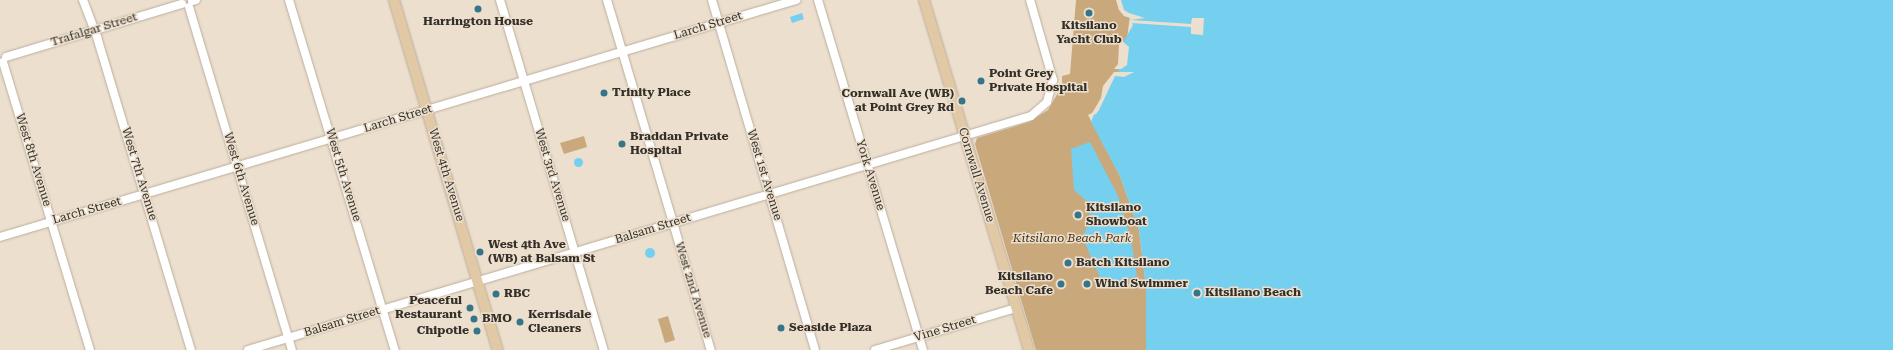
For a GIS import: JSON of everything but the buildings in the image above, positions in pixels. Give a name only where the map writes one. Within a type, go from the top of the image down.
[{"type":"main road","name":"West 4th Avenue","points":[[394,0],[498,350]]},
{"type":"main road","name":"Cornwall Avenue","points":[[924,0],[1029,350]]},
{"type":"street","name":"West 7th Avenue","points":[[84,0],[191,350]]},
{"type":"street","name":"West 5th Avenue","points":[[290,0],[395,350]]},
{"type":"street","name":"West 3rd Avenue","points":[[500,0],[604,350]]},
{"type":"street","name":"West 2nd Avenue","points":[[607,0],[672,223],[711,350]]},
{"type":"street","name":"West 1st Avenue","points":[[712,0],[815,350]]},
{"type":"street","name":"Larch Street","points":[[0,237],[796,0]]},
{"type":"street","name":"York Avenue","points":[[818,0],[923,350]]},
{"type":"street","name":"Balsam Street","points":[[248,350],[1031,116],[1043,107],[1050,97],[1053,86],[1052,74],[1030,0]]},
{"type":"street","name":"Trafalgar Street","points":[[2,59],[189,2]]},
{"type":"street","name":"West 6th Avenue","points":[[189,2],[292,350]]},
{"type":"street","name":"West 8th Avenue","points":[[2,59],[90,350]]},
{"type":"street","name":"Vine Street","points":[[874,350],[1016,308]]},
{"type":"green space","name":"Kitsilano Beach Park","points":[[1076,0],[1120,0],[1130,15],[1123,72],[1094,112],[1088,115],[1120,176],[1139,230],[1146,287],[1146,350],[1036,350],[975,144],[977,138],[1029,122],[1048,110],[1062,86],[1062,76],[1070,74]]},
{"type":"green space","points":[[584,136],[587,147],[564,154],[560,143]]},
{"type":"green space","points":[[668,316],[675,340],[665,343],[658,319]]},
{"type":"water","points":[[1118,0],[1893,0],[1893,350],[1146,350],[1146,287],[1139,230],[1120,176],[1091,122],[1105,87],[1118,72],[1121,46],[1133,25]]},
{"type":"water","points":[[802,13],[804,19],[792,23],[790,17]]},
{"type":"water","points":[[1090,142],[1118,196],[1131,239],[1137,276],[1104,287],[1082,236],[1091,221],[1089,203],[1074,190],[1071,149]]},
{"type":"water","points":[[578,157],[583,162],[578,167],[573,162]]},
{"type":"water","points":[[648,248],[652,248],[655,253],[652,258],[648,258],[645,255],[645,251]]},
{"type":"pier","points":[[1116,0],[1121,0],[1124,10],[1145,18],[1131,20],[1191,24],[1192,18],[1204,18],[1203,35],[1191,34],[1191,27],[1131,23],[1130,18],[1124,16],[1119,10]]},
{"type":"pier","points":[[1122,41],[1129,47],[1127,65],[1121,69],[1114,69],[1118,64],[1119,45]]},
{"type":"pier","points":[[1114,72],[1134,72],[1124,77],[1115,76],[1099,110],[1096,114],[1091,115],[1101,98],[1103,86]]},
{"type":"place","name":"Harrington House","points":[[478,9]]},
{"type":"place","name":"Kitsilano Yacht Club","points":[[1089,13]]},
{"type":"place","name":"Point Grey Private Hospital","points":[[981,81]]},
{"type":"place","name":"Trinity Place","points":[[604,93]]},
{"type":"place","name":"Cornwall Ave (WB) at Point Grey Rd","points":[[962,101]]},
{"type":"place","name":"Braddan Private Hospital","points":[[622,144]]},
{"type":"place","name":"Kitsilano Showboat","points":[[1078,215]]},
{"type":"place","name":"West 4th Ave (WB) at Balsam St","points":[[480,252]]},
{"type":"place","name":"Batch Kitsilano","points":[[1068,263]]},
{"type":"place","name":"Kitsilano Beach Cafe","points":[[1061,284]]},
{"type":"place","name":"Wind Swimmer","points":[[1087,284]]},
{"type":"place","name":"Kitsilano Beach","points":[[1197,293]]},
{"type":"place","name":"RBC","points":[[496,294]]},
{"type":"place","name":"Peaceful Restaurant","points":[[470,308]]},
{"type":"place","name":"BMO","points":[[474,319]]},
{"type":"place","name":"Kerrisdale Cleaners","points":[[520,322]]},
{"type":"place","name":"Seaside Plaza","points":[[781,328]]},
{"type":"place","name":"Chipotle","points":[[477,331]]}]
